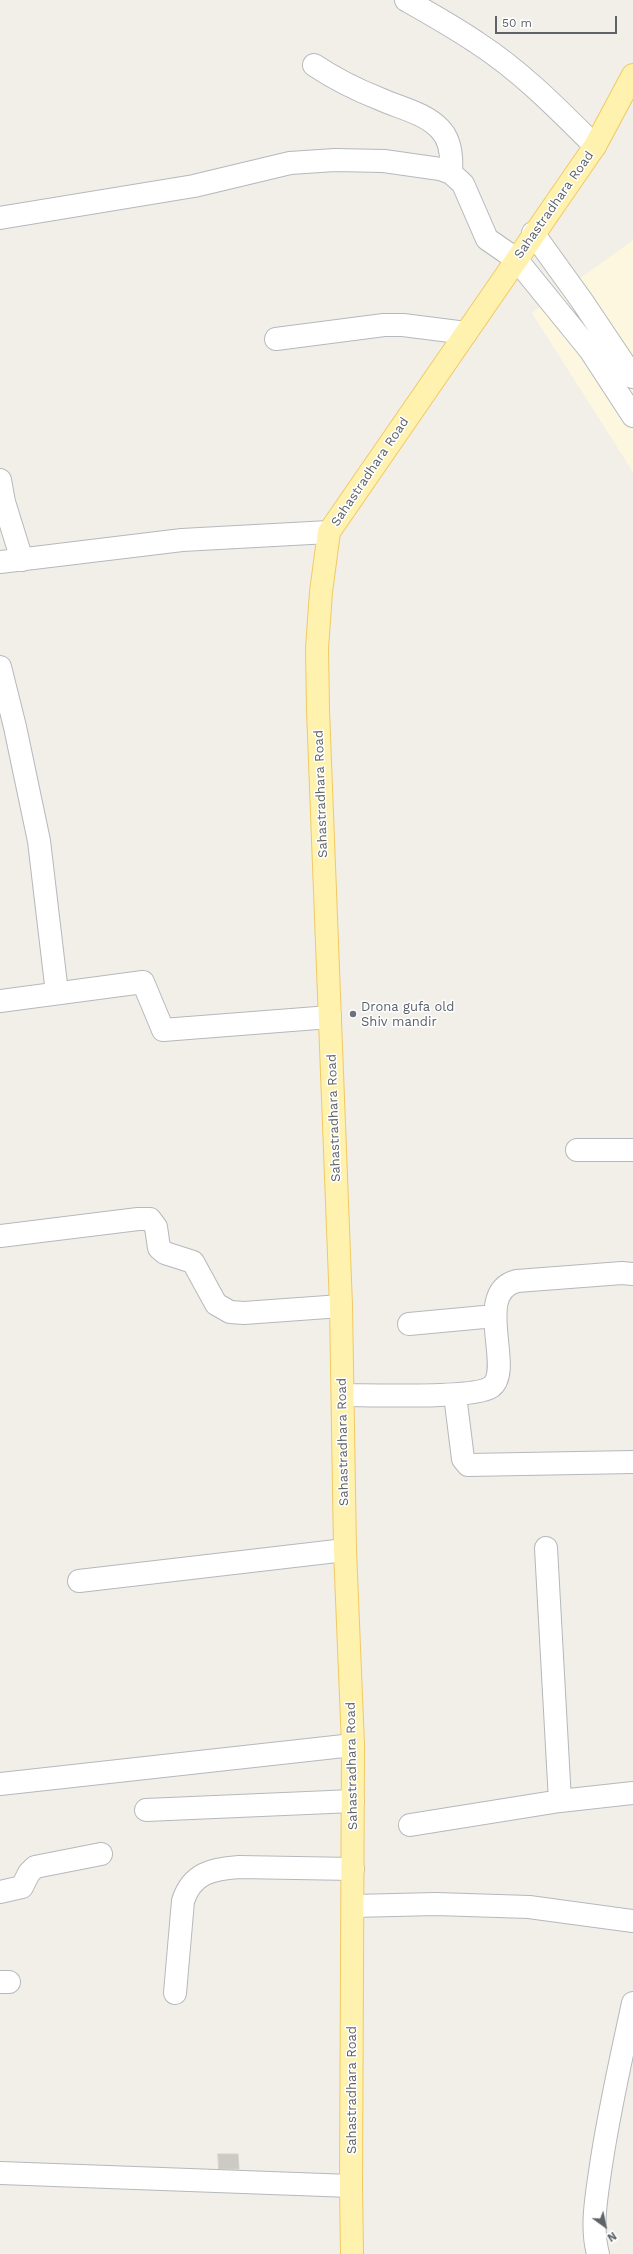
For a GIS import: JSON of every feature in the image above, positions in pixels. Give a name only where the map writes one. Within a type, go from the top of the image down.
[{"type":"main road","name":"Sahastradhara Road","points":[[352,2254],[353,1745],[345,1550],[341,1306],[317,648],[321,592],[329,532],[595,146],[633,75]]},
{"type":"street","points":[[406,0],[476,42],[503,61],[529,82],[595,146]]},
{"type":"street","points":[[314,66],[352,87],[418,114],[433,123],[442,130],[447,141],[452,160],[452,173]]},
{"type":"street","points":[[0,218],[194,186],[267,168],[302,162],[335,160],[384,161],[429,166],[452,173],[464,184],[487,239],[516,259],[590,350],[633,416]]},
{"type":"street","points":[[533,234],[579,297],[633,377]]},
{"type":"street","points":[[276,339],[384,325],[402,325],[466,333]]},
{"type":"street","points":[[0,480],[4,502],[22,560]]},
{"type":"street","points":[[0,562],[182,540],[329,532]]},
{"type":"street","points":[[0,667],[16,727],[35,819],[57,993]]},
{"type":"street","points":[[0,1001],[143,982],[164,1030],[330,1017]]},
{"type":"street","points":[[577,1150],[633,1150]]},
{"type":"street","points":[[0,1236],[138,1219],[150,1219],[156,1227],[159,1248],[165,1253],[193,1262],[209,1295],[223,1309],[244,1313],[341,1306]]},
{"type":"street","points":[[343,1395],[455,1394],[485,1390],[491,1387],[499,1375],[495,1316],[499,1296],[504,1287],[511,1282],[622,1273],[633,1274]]},
{"type":"street","points":[[409,1324],[495,1316]]},
{"type":"street","points":[[455,1394],[463,1459],[468,1465],[633,1462]]},
{"type":"street","points":[[546,1548],[560,1801]]},
{"type":"street","points":[[79,1581],[345,1550]]},
{"type":"street","points":[[0,1784],[353,1745]]},
{"type":"street","points":[[410,1825],[560,1801],[633,1794]]},
{"type":"street","points":[[146,1810],[353,1801]]},
{"type":"street","points":[[0,1892],[22,1887],[29,1873],[35,1867],[101,1854]]},
{"type":"street","points":[[175,1993],[183,1901],[189,1886],[201,1875],[223,1868],[239,1867],[353,1869]]},
{"type":"street","points":[[353,1906],[436,1904],[529,1907],[633,1921]]},
{"type":"street","points":[[598,2254],[595,2243],[596,2198],[605,2134],[633,2004]]},
{"type":"street","points":[[0,2173],[351,2186]]},
{"type":"shaded area","points":[[633,238],[633,472],[532,313],[632,241]]},
{"type":"building","points":[[218,2154],[238,2154],[239,2169],[219,2169]]},
{"type":"place","name":"Drona gufa old Shiv mandir","points":[[353,1014]]}]
